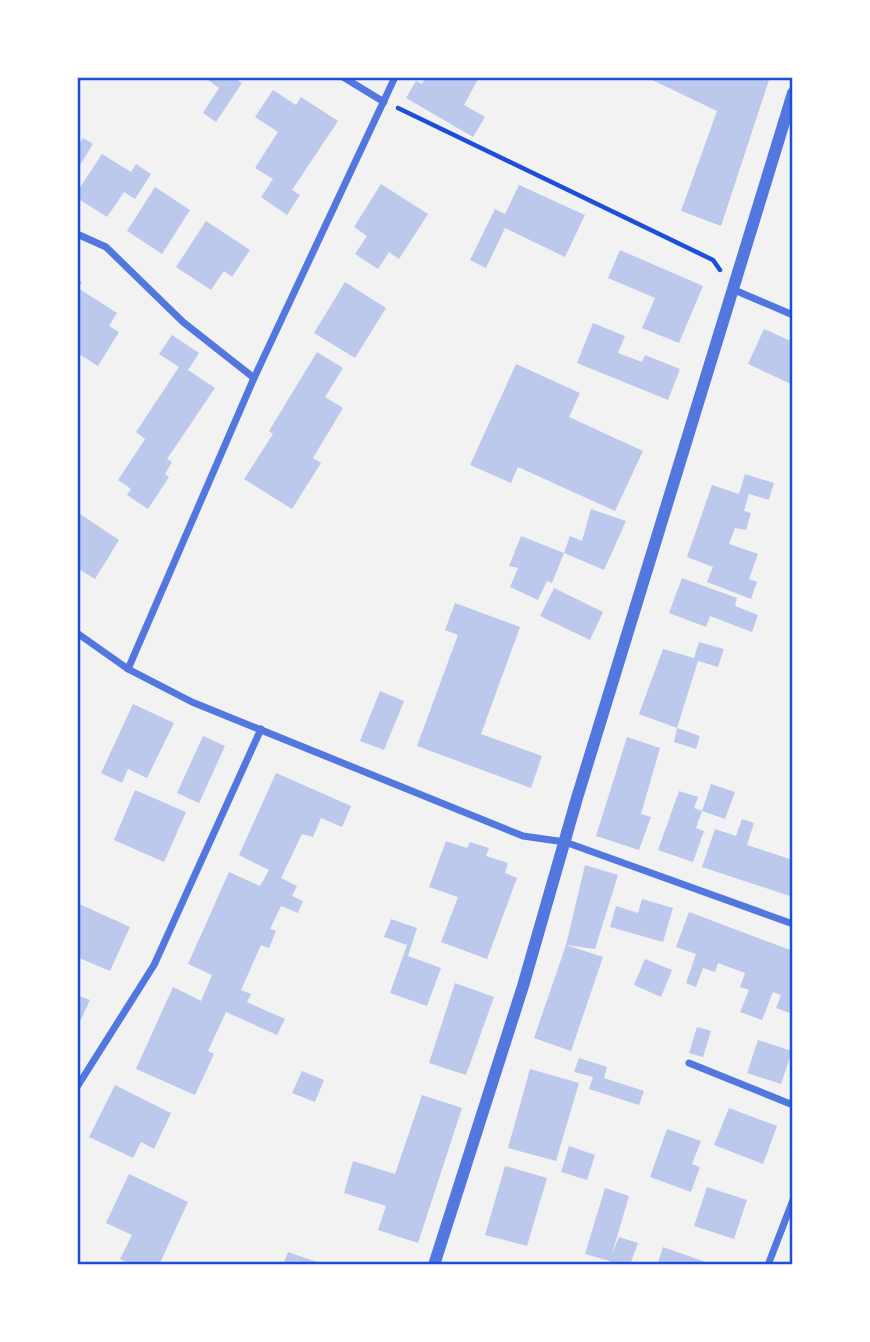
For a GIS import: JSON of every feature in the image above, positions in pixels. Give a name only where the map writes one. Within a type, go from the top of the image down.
[{"type":"street","points":[[343,77],[384,102]]},
{"type":"street","points":[[128,669],[254,378],[395,77]]},
{"type":"street","points":[[434,1265],[523,986],[793,93]]},
{"type":"street","points":[[77,234],[106,247],[183,322],[254,378]]},
{"type":"street","points":[[732,289],[793,315]]},
{"type":"street","points":[[77,633],[128,669],[192,702],[523,836],[565,842],[793,924]]},
{"type":"street","points":[[77,1087],[154,965],[261,729]]},
{"type":"street","points":[[689,1063],[793,1105]]},
{"type":"street","points":[[768,1265],[793,1200]]},
{"type":"path","points":[[384,102],[713,260],[732,289]]},
{"type":"building","points":[[204,77],[233,77],[242,83],[216,122],[203,113],[219,88]]},
{"type":"building","points":[[426,77],[479,77],[464,105],[485,117],[473,137],[406,98],[416,81],[422,84]]},
{"type":"building","points":[[646,77],[770,77],[721,226],[681,211],[717,111]]},
{"type":"building","points":[[273,90],[296,105],[301,97],[338,121],[292,190],[300,195],[287,215],[261,197],[273,179],[255,168],[278,132],[255,117]]},
{"type":"building","points":[[83,138],[93,144],[77,170],[77,147]]},
{"type":"building","points":[[102,154],[131,172],[136,164],[151,174],[135,199],[124,192],[107,217],[77,198],[77,192]]},
{"type":"building","points":[[381,184],[428,214],[399,259],[389,252],[378,269],[355,254],[367,236],[354,227]]},
{"type":"building","points":[[519,185],[585,215],[565,257],[505,228],[486,268],[470,260],[495,209],[505,214]]},
{"type":"building","points":[[155,187],[190,210],[162,254],[127,231]]},
{"type":"building","points":[[206,221],[250,250],[232,277],[224,271],[211,290],[176,267]]},
{"type":"building","points":[[620,250],[703,286],[679,343],[642,328],[655,298],[608,278]]},
{"type":"building","points":[[77,279],[82,282],[78,288],[117,313],[109,326],[119,332],[98,366],[77,353]]},
{"type":"building","points":[[345,282],[386,308],[355,358],[314,333]]},
{"type":"building","points":[[593,323],[625,336],[618,353],[642,362],[645,355],[680,369],[668,400],[577,363]]},
{"type":"building","points":[[764,329],[793,342],[793,385],[748,364]]},
{"type":"building","points":[[172,335],[199,353],[188,370],[215,388],[167,459],[172,462],[165,474],[169,477],[148,509],[127,495],[131,489],[118,480],[145,439],[136,432],[179,367],[159,354]]},
{"type":"building","points":[[317,352],[343,368],[325,397],[343,408],[313,458],[321,463],[292,509],[244,479],[273,434],[269,431]]},
{"type":"building","points":[[516,364],[580,393],[569,417],[643,451],[615,511],[518,467],[511,483],[470,465]]},
{"type":"building","points":[[745,474],[774,483],[769,500],[749,494],[744,511],[751,513],[746,530],[735,528],[729,544],[758,554],[749,579],[757,582],[751,599],[707,582],[713,567],[687,557],[712,485],[739,494]]},
{"type":"building","points":[[591,509],[626,521],[604,570],[564,553],[570,536],[582,541]]},
{"type":"building","points":[[77,512],[119,540],[95,579],[77,568]]},
{"type":"building","points":[[521,536],[564,553],[552,583],[547,581],[538,600],[510,587],[518,568],[509,566]]},
{"type":"building","points":[[682,578],[737,598],[735,606],[758,615],[752,632],[710,616],[706,627],[669,613]]},
{"type":"building","points":[[554,588],[603,612],[590,640],[540,616]]},
{"type":"building","points":[[455,603],[520,627],[481,734],[542,756],[531,788],[417,746],[458,635],[445,630]]},
{"type":"building","points":[[699,642],[724,649],[718,667],[698,661],[677,728],[639,714],[663,649],[694,658]]},
{"type":"building","points":[[380,691],[404,701],[384,750],[360,741]]},
{"type":"building","points":[[133,704],[174,723],[147,778],[128,769],[122,783],[101,773]]},
{"type":"building","points":[[677,728],[700,736],[696,749],[674,742]]},
{"type":"building","points":[[203,736],[225,746],[199,803],[177,793]]},
{"type":"building","points":[[627,737],[660,748],[641,814],[651,817],[639,850],[596,836]]},
{"type":"building","points":[[276,773],[351,806],[342,827],[321,818],[313,837],[302,834],[281,878],[297,886],[292,896],[303,901],[298,913],[281,906],[270,929],[276,931],[269,948],[261,945],[241,990],[251,994],[247,1002],[285,1019],[277,1035],[226,1012],[208,1051],[214,1054],[195,1095],[136,1069],[173,987],[201,1001],[212,975],[188,964],[229,872],[260,886],[269,870],[239,855]]},
{"type":"building","points":[[711,784],[735,792],[725,819],[702,811]]},
{"type":"building","points":[[135,790],[186,812],[164,862],[114,840]]},
{"type":"building","points":[[679,791],[698,797],[694,808],[702,811],[696,828],[704,831],[693,862],[658,850]]},
{"type":"building","points":[[742,819],[754,823],[747,845],[790,859],[793,850],[793,897],[702,867],[715,829],[736,836]]},
{"type":"building","points":[[446,841],[467,848],[470,842],[489,848],[486,856],[508,863],[505,873],[517,878],[487,959],[441,942],[458,897],[429,887]]},
{"type":"building","points":[[585,865],[618,875],[595,949],[566,945]]},
{"type":"building","points":[[642,899],[673,908],[663,942],[610,927],[616,906],[638,913]]},
{"type":"building","points":[[77,903],[130,927],[110,971],[77,957]]},
{"type":"building","points":[[689,912],[793,951],[793,1014],[776,1008],[781,995],[773,992],[762,1020],[740,1012],[749,990],[740,987],[745,973],[718,963],[715,972],[703,968],[696,987],[686,983],[696,954],[676,947]]},
{"type":"building","points":[[391,919],[417,928],[408,956],[441,968],[427,1006],[390,993],[407,945],[384,937]]},
{"type":"building","points":[[566,945],[603,957],[571,1051],[534,1038]]},
{"type":"building","points":[[645,959],[672,970],[661,997],[634,985]]},
{"type":"building","points":[[455,983],[494,997],[466,1075],[429,1063]]},
{"type":"building","points":[[77,995],[90,1000],[77,1028]]},
{"type":"building","points":[[697,1027],[711,1031],[703,1057],[689,1053]]},
{"type":"building","points":[[758,1040],[792,1051],[781,1084],[747,1073]]},
{"type":"building","points":[[579,1058],[607,1067],[604,1078],[644,1091],[639,1105],[589,1089],[593,1077],[574,1072]]},
{"type":"building","points":[[530,1069],[579,1083],[556,1161],[508,1148]]},
{"type":"building","points":[[302,1071],[324,1080],[315,1102],[292,1093]]},
{"type":"building","points":[[115,1085],[171,1113],[154,1149],[141,1142],[133,1158],[89,1137]]},
{"type":"building","points":[[422,1095],[462,1108],[418,1243],[378,1230],[386,1206],[344,1193],[353,1161],[395,1174]]},
{"type":"building","points":[[729,1108],[777,1126],[763,1164],[714,1145]]},
{"type":"building","points":[[667,1129],[701,1141],[692,1164],[700,1167],[691,1192],[650,1177]]},
{"type":"building","points":[[569,1146],[595,1155],[587,1180],[561,1172]]},
{"type":"building","points":[[505,1166],[547,1178],[527,1246],[485,1235]]},
{"type":"building","points":[[129,1174],[188,1202],[159,1265],[133,1265],[120,1259],[132,1235],[106,1223]]},
{"type":"building","points":[[707,1187],[747,1200],[734,1239],[694,1226]]},
{"type":"building","points":[[605,1188],[629,1196],[612,1254],[619,1237],[638,1243],[630,1265],[608,1265],[610,1261],[585,1254]]},
{"type":"building","points":[[663,1247],[714,1265],[657,1265]]},
{"type":"building","points":[[288,1252],[326,1265],[283,1265]]}]
